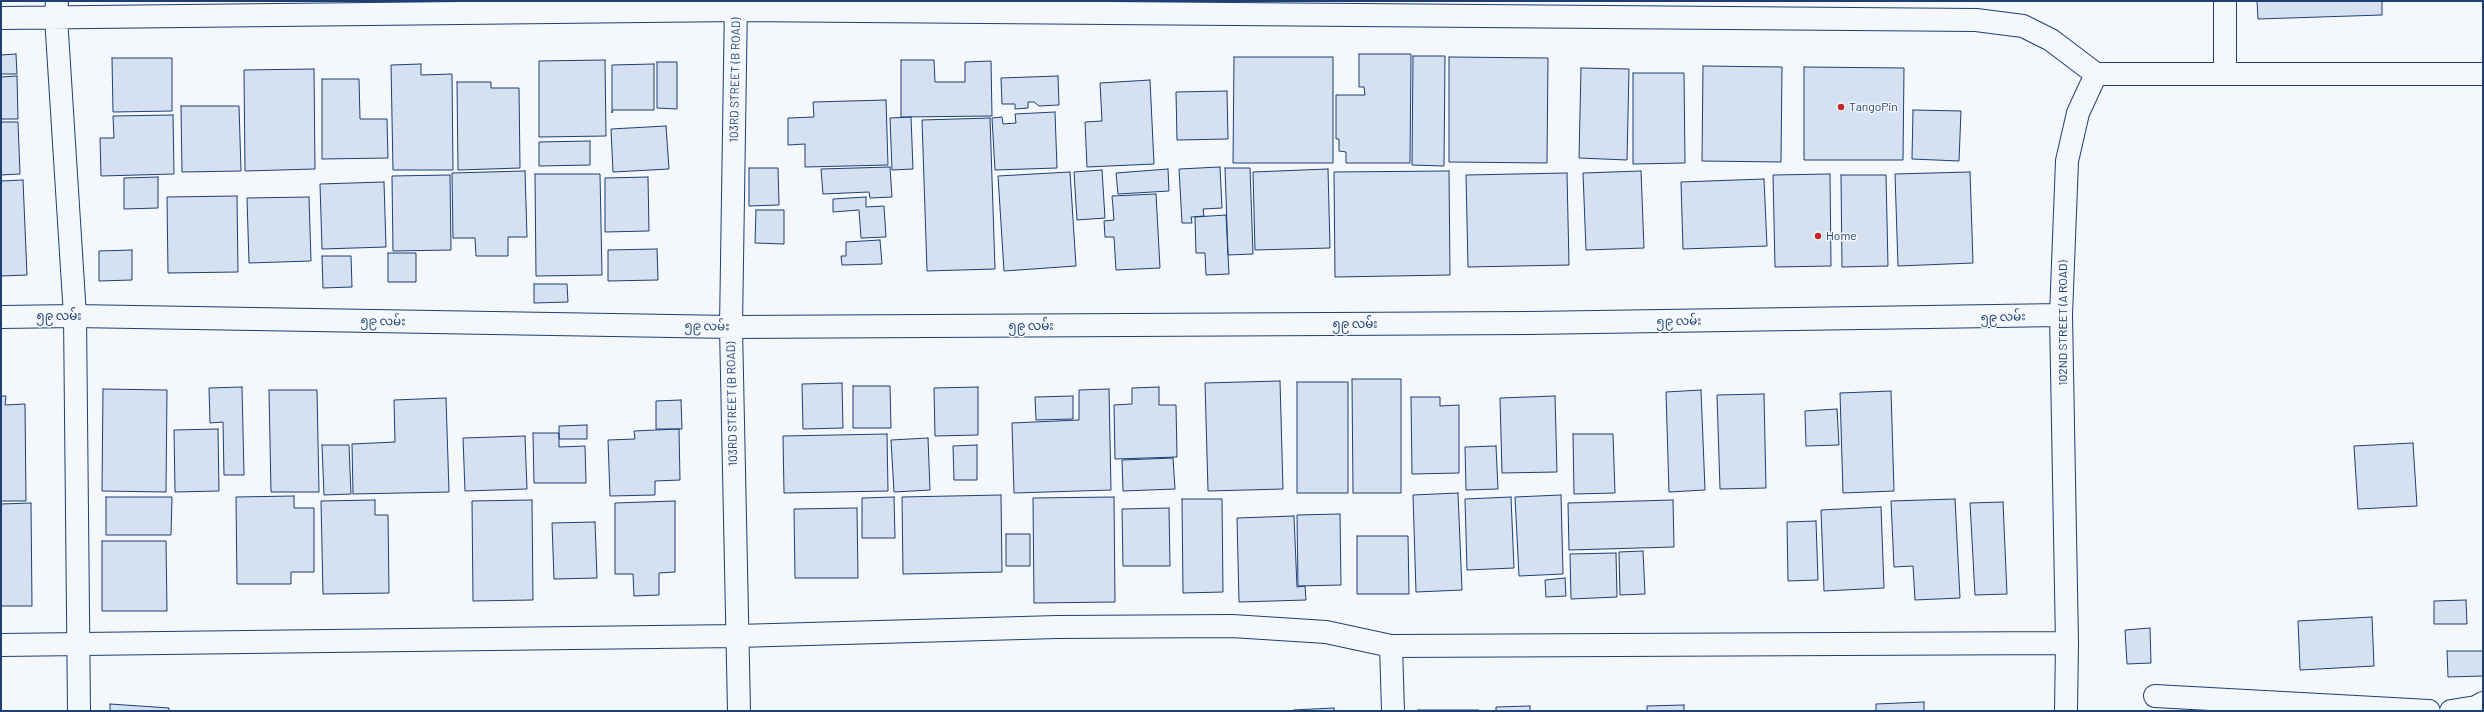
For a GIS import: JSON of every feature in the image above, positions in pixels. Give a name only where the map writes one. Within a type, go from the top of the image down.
[{"type":"street","points":[[2225,1],[2225,74]]},
{"type":"street","points":[[1,18],[56,9],[736,5],[1976,20],[2023,26],[2051,40],[2096,74],[2483,74]]},
{"type":"street","name":"103RD STREET (B ROAD)","points":[[736,5],[731,327],[739,711]]},
{"type":"street","points":[[56,9],[75,316],[79,711]]},
{"type":"street","name":"102ND STREET (A ROAD)","points":[[2066,711],[2067,643],[2062,315],[2066,160],[2078,113],[2096,74]]},
{"type":"street","name":"၅၉ လမ်း","points":[[1,317],[75,316],[731,327],[1521,323],[2062,315]]},
{"type":"street","points":[[1,645],[737,636],[1057,627],[1232,626],[1326,632],[1391,646],[2067,643]]},
{"type":"street","points":[[1391,646],[1392,711]]},
{"type":"street","points":[[2155,696],[2429,711]]},
{"type":"street","points":[[2451,711],[2476,707],[2483,703]]},
{"type":"building","points":[[2257,1],[2382,1],[2382,15],[2258,19]]},
{"type":"building","points":[[16,54],[17,74],[1,74],[1,55]]},
{"type":"building","points":[[1359,54],[1411,54],[1410,163],[1346,163],[1346,152],[1339,151],[1339,139],[1336,139],[1336,95],[1365,95],[1364,87],[1359,87]]},
{"type":"building","points":[[1413,56],[1445,56],[1444,166],[1412,165]]},
{"type":"building","points":[[1234,57],[1333,57],[1333,163],[1233,163]]},
{"type":"building","points":[[1449,57],[1548,58],[1547,163],[1449,162]]},
{"type":"building","points":[[112,58],[172,58],[172,111],[113,112]]},
{"type":"building","points":[[605,60],[606,136],[539,137],[539,61]]},
{"type":"building","points":[[901,60],[934,60],[935,82],[965,82],[965,62],[991,61],[992,116],[901,117]]},
{"type":"building","points":[[657,62],[677,62],[677,109],[657,108]]},
{"type":"building","points":[[421,64],[421,75],[452,74],[453,170],[393,170],[391,65]]},
{"type":"building","points":[[654,64],[654,110],[613,110],[612,113],[612,65]]},
{"type":"building","points":[[1703,66],[1782,67],[1781,162],[1702,161]]},
{"type":"building","points":[[1804,67],[1904,68],[1903,160],[1804,160]]},
{"type":"building","points":[[1581,68],[1629,69],[1627,160],[1579,158]]},
{"type":"building","points":[[314,69],[315,169],[245,171],[244,70]]},
{"type":"building","points":[[1633,73],[1684,73],[1685,163],[1633,164]]},
{"type":"building","points":[[17,76],[18,119],[1,119],[1,77]]},
{"type":"building","points":[[1058,76],[1059,105],[1039,106],[1034,102],[1028,102],[1028,108],[1015,109],[1015,104],[1002,104],[1001,78]]},
{"type":"building","points":[[322,79],[359,79],[360,119],[387,119],[388,158],[322,159]]},
{"type":"building","points":[[1150,80],[1154,164],[1087,167],[1085,122],[1102,121],[1100,83]]},
{"type":"building","points":[[457,82],[491,82],[491,88],[519,88],[520,168],[458,170]]},
{"type":"building","points":[[1227,91],[1228,139],[1177,140],[1176,92]]},
{"type":"building","points":[[886,100],[888,165],[805,167],[805,144],[788,145],[788,118],[814,117],[813,102]]},
{"type":"building","points":[[181,106],[239,106],[241,171],[182,172]]},
{"type":"building","points":[[1913,110],[1961,111],[1959,161],[1912,159]]},
{"type":"building","points":[[1055,112],[1057,168],[995,170],[992,118],[1002,117],[1003,124],[1016,123],[1015,114]]},
{"type":"building","points":[[173,115],[174,174],[101,176],[100,138],[114,138],[113,116]]},
{"type":"building","points":[[911,117],[913,169],[892,170],[890,118]]},
{"type":"building","points":[[990,118],[995,269],[927,271],[922,120]]},
{"type":"building","points":[[1,122],[18,122],[20,174],[1,175]]},
{"type":"building","points":[[666,126],[669,169],[613,172],[611,129]]},
{"type":"building","points":[[590,141],[590,165],[539,166],[539,142]]},
{"type":"building","points":[[890,167],[892,197],[870,198],[869,192],[823,194],[821,169]]},
{"type":"building","points":[[1220,167],[1222,208],[1203,209],[1204,216],[1191,217],[1192,223],[1182,223],[1179,169]]},
{"type":"building","points":[[749,168],[778,168],[779,205],[749,206]]},
{"type":"building","points":[[1225,168],[1250,168],[1253,254],[1228,255]]},
{"type":"building","points":[[1168,169],[1169,191],[1118,194],[1116,173]]},
{"type":"building","points":[[1328,169],[1330,248],[1255,250],[1253,172]]},
{"type":"building","points":[[1102,170],[1105,218],[1077,220],[1074,172]]},
{"type":"building","points":[[525,171],[527,237],[508,237],[508,256],[476,256],[475,238],[453,238],[452,173]]},
{"type":"building","points":[[1449,171],[1450,275],[1335,277],[1334,172]]},
{"type":"building","points":[[1641,171],[1644,248],[1586,250],[1583,173]]},
{"type":"building","points":[[1070,172],[1076,266],[1004,271],[998,176]]},
{"type":"building","points":[[1970,172],[1973,263],[1898,266],[1895,174]]},
{"type":"building","points":[[1567,173],[1569,265],[1468,267],[1466,175]]},
{"type":"building","points":[[535,174],[600,174],[602,275],[536,276]]},
{"type":"building","points":[[1830,174],[1831,266],[1775,267],[1773,175]]},
{"type":"building","points":[[450,175],[451,250],[393,251],[392,176]]},
{"type":"building","points":[[1841,175],[1886,175],[1888,266],[1842,267]]},
{"type":"building","points":[[158,177],[158,208],[124,209],[124,178]]},
{"type":"building","points":[[648,177],[649,231],[605,232],[605,178]]},
{"type":"building","points":[[1764,179],[1767,246],[1683,249],[1681,182]]},
{"type":"building","points":[[23,180],[27,275],[1,276],[1,181]]},
{"type":"building","points":[[384,182],[386,247],[322,249],[320,184]]},
{"type":"building","points":[[1156,194],[1160,268],[1116,270],[1114,237],[1105,237],[1104,221],[1114,220],[1112,196]]},
{"type":"building","points":[[237,196],[238,272],[168,273],[167,197]]},
{"type":"building","points":[[309,197],[311,261],[249,263],[247,198]]},
{"type":"building","points":[[866,197],[866,207],[884,206],[886,237],[861,238],[859,210],[833,212],[833,199]]},
{"type":"building","points":[[756,210],[784,210],[784,244],[755,243]]},
{"type":"building","points":[[1226,215],[1229,274],[1206,275],[1205,253],[1196,253],[1195,217]]},
{"type":"building","points":[[880,240],[882,264],[842,265],[841,256],[846,256],[846,242]]},
{"type":"building","points":[[657,249],[658,280],[608,281],[608,250]]},
{"type":"building","points":[[132,250],[132,280],[99,281],[99,251]]},
{"type":"building","points":[[388,253],[416,253],[416,282],[388,282]]},
{"type":"building","points":[[322,256],[351,256],[352,287],[323,288]]},
{"type":"building","points":[[534,284],[567,284],[568,302],[534,303]]},
{"type":"building","points":[[1352,379],[1401,379],[1401,493],[1353,493]]},
{"type":"building","points":[[1280,381],[1283,489],[1208,491],[1205,383]]},
{"type":"building","points":[[1297,382],[1348,382],[1348,493],[1297,493]]},
{"type":"building","points":[[842,383],[843,428],[803,429],[802,384]]},
{"type":"building","points":[[853,386],[890,386],[891,428],[853,428]]},
{"type":"building","points":[[242,387],[244,475],[224,475],[223,422],[210,423],[209,388]]},
{"type":"building","points":[[978,387],[978,435],[935,436],[934,388]]},
{"type":"building","points":[[1159,387],[1159,405],[1176,405],[1177,457],[1115,459],[1114,405],[1132,404],[1132,388]]},
{"type":"building","points":[[103,389],[167,390],[166,492],[102,491]]},
{"type":"building","points":[[1109,389],[1111,490],[1014,493],[1012,423],[1079,420],[1079,390]]},
{"type":"building","points":[[269,390],[317,390],[319,492],[271,492]]},
{"type":"building","points":[[1701,390],[1705,490],[1669,492],[1666,392]]},
{"type":"building","points":[[1891,391],[1894,491],[1843,493],[1840,393]]},
{"type":"building","points":[[1764,394],[1766,488],[1720,489],[1717,395]]},
{"type":"building","points":[[1,396],[6,396],[5,405],[25,404],[26,501],[1,501]]},
{"type":"building","points":[[1073,396],[1073,419],[1036,420],[1035,397]]},
{"type":"building","points":[[1555,396],[1557,472],[1502,473],[1500,398]]},
{"type":"building","points":[[1411,397],[1440,397],[1440,406],[1459,405],[1459,473],[1412,474]]},
{"type":"building","points":[[446,398],[449,492],[353,494],[352,444],[395,442],[394,400]]},
{"type":"building","points":[[681,400],[682,429],[656,429],[656,401]]},
{"type":"building","points":[[1837,409],[1839,445],[1806,446],[1805,411]]},
{"type":"building","points":[[587,425],[587,439],[559,439],[559,426]]},
{"type":"building","points":[[218,429],[219,491],[175,492],[174,430]]},
{"type":"building","points":[[679,429],[680,480],[655,481],[655,495],[610,496],[608,440],[635,439],[634,431]]},
{"type":"building","points":[[533,433],[559,433],[559,447],[585,446],[586,483],[534,483]]},
{"type":"building","points":[[887,434],[888,491],[784,493],[783,436]]},
{"type":"building","points":[[1573,434],[1613,434],[1615,493],[1574,494]]},
{"type":"building","points":[[525,436],[527,489],[465,491],[463,438]]},
{"type":"building","points":[[928,438],[930,490],[894,492],[891,440]]},
{"type":"building","points":[[2413,443],[2417,506],[2358,509],[2354,446]]},
{"type":"building","points":[[322,445],[349,445],[351,494],[324,495]]},
{"type":"building","points":[[977,445],[977,480],[954,480],[953,446]]},
{"type":"building","points":[[1496,446],[1498,489],[1466,490],[1465,447]]},
{"type":"building","points":[[1173,458],[1175,489],[1123,491],[1122,460]]},
{"type":"building","points":[[1458,493],[1462,590],[1416,592],[1413,495]]},
{"type":"building","points":[[1001,495],[1002,572],[903,574],[902,497]]},
{"type":"building","points":[[1561,495],[1563,574],[1519,576],[1515,497]]},
{"type":"building","points":[[294,496],[294,508],[314,508],[314,572],[291,572],[291,584],[237,584],[236,497]]},
{"type":"building","points":[[106,497],[172,497],[171,535],[106,535]]},
{"type":"building","points":[[894,497],[895,538],[862,538],[862,498]]},
{"type":"building","points":[[1114,497],[1115,602],[1034,603],[1033,498]]},
{"type":"building","points":[[1511,497],[1514,568],[1467,570],[1465,499]]},
{"type":"building","points":[[1182,499],[1222,499],[1223,592],[1183,593]]},
{"type":"building","points":[[1955,499],[1960,598],[1915,600],[1913,566],[1894,567],[1891,501]]},
{"type":"building","points":[[375,500],[375,515],[388,515],[389,593],[323,594],[321,501]]},
{"type":"building","points":[[532,500],[533,600],[473,601],[472,501]]},
{"type":"building","points":[[1673,500],[1674,547],[1569,550],[1568,503]]},
{"type":"building","points":[[675,501],[675,572],[659,573],[659,595],[634,596],[633,574],[615,574],[615,503]]},
{"type":"building","points":[[2003,502],[2007,594],[1975,595],[1970,503]]},
{"type":"building","points":[[31,503],[32,606],[1,606],[1,504]]},
{"type":"building","points":[[1881,507],[1884,588],[1824,591],[1821,510]]},
{"type":"building","points":[[857,508],[858,578],[795,578],[794,509]]},
{"type":"building","points":[[1169,508],[1170,566],[1123,566],[1122,509]]},
{"type":"building","points":[[1340,514],[1341,585],[1298,586],[1297,515]]},
{"type":"building","points":[[1294,516],[1297,587],[1305,586],[1306,600],[1239,602],[1237,518]]},
{"type":"building","points":[[1816,521],[1818,580],[1788,581],[1787,522]]},
{"type":"building","points":[[595,522],[597,578],[554,579],[552,523]]},
{"type":"building","points":[[1006,534],[1030,534],[1030,566],[1006,566]]},
{"type":"building","points":[[1357,536],[1408,536],[1409,594],[1357,594]]},
{"type":"building","points":[[102,541],[166,541],[167,611],[102,611]]},
{"type":"building","points":[[1643,551],[1645,594],[1620,595],[1619,552]]},
{"type":"building","points":[[1616,553],[1617,597],[1571,599],[1570,554]]},
{"type":"building","points":[[1565,578],[1566,596],[1546,597],[1545,580]]},
{"type":"building","points":[[2466,600],[2467,624],[2434,624],[2434,601]]},
{"type":"building","points":[[2372,617],[2374,666],[2300,670],[2298,621]]},
{"type":"building","points":[[2150,628],[2151,663],[2127,664],[2125,630]]},
{"type":"building","points":[[2447,651],[2483,651],[2483,676],[2448,677]]},
{"type":"building","points":[[1924,702],[1924,711],[1876,711],[1876,704]]},
{"type":"building","points":[[110,704],[169,708],[169,711],[110,711]]},
{"type":"building","points":[[1684,705],[1684,711],[1647,711],[1647,706]]},
{"type":"building","points":[[1530,706],[1530,711],[1496,711],[1496,707]]},
{"type":"building","points":[[1334,708],[1334,711],[1293,711],[1293,710]]},
{"type":"building","points":[[1479,710],[1479,711],[1418,711]]},
{"type":"place","name":"TangoPin","points":[[1841,107]]},
{"type":"place","name":"Home","points":[[1818,236]]}]
